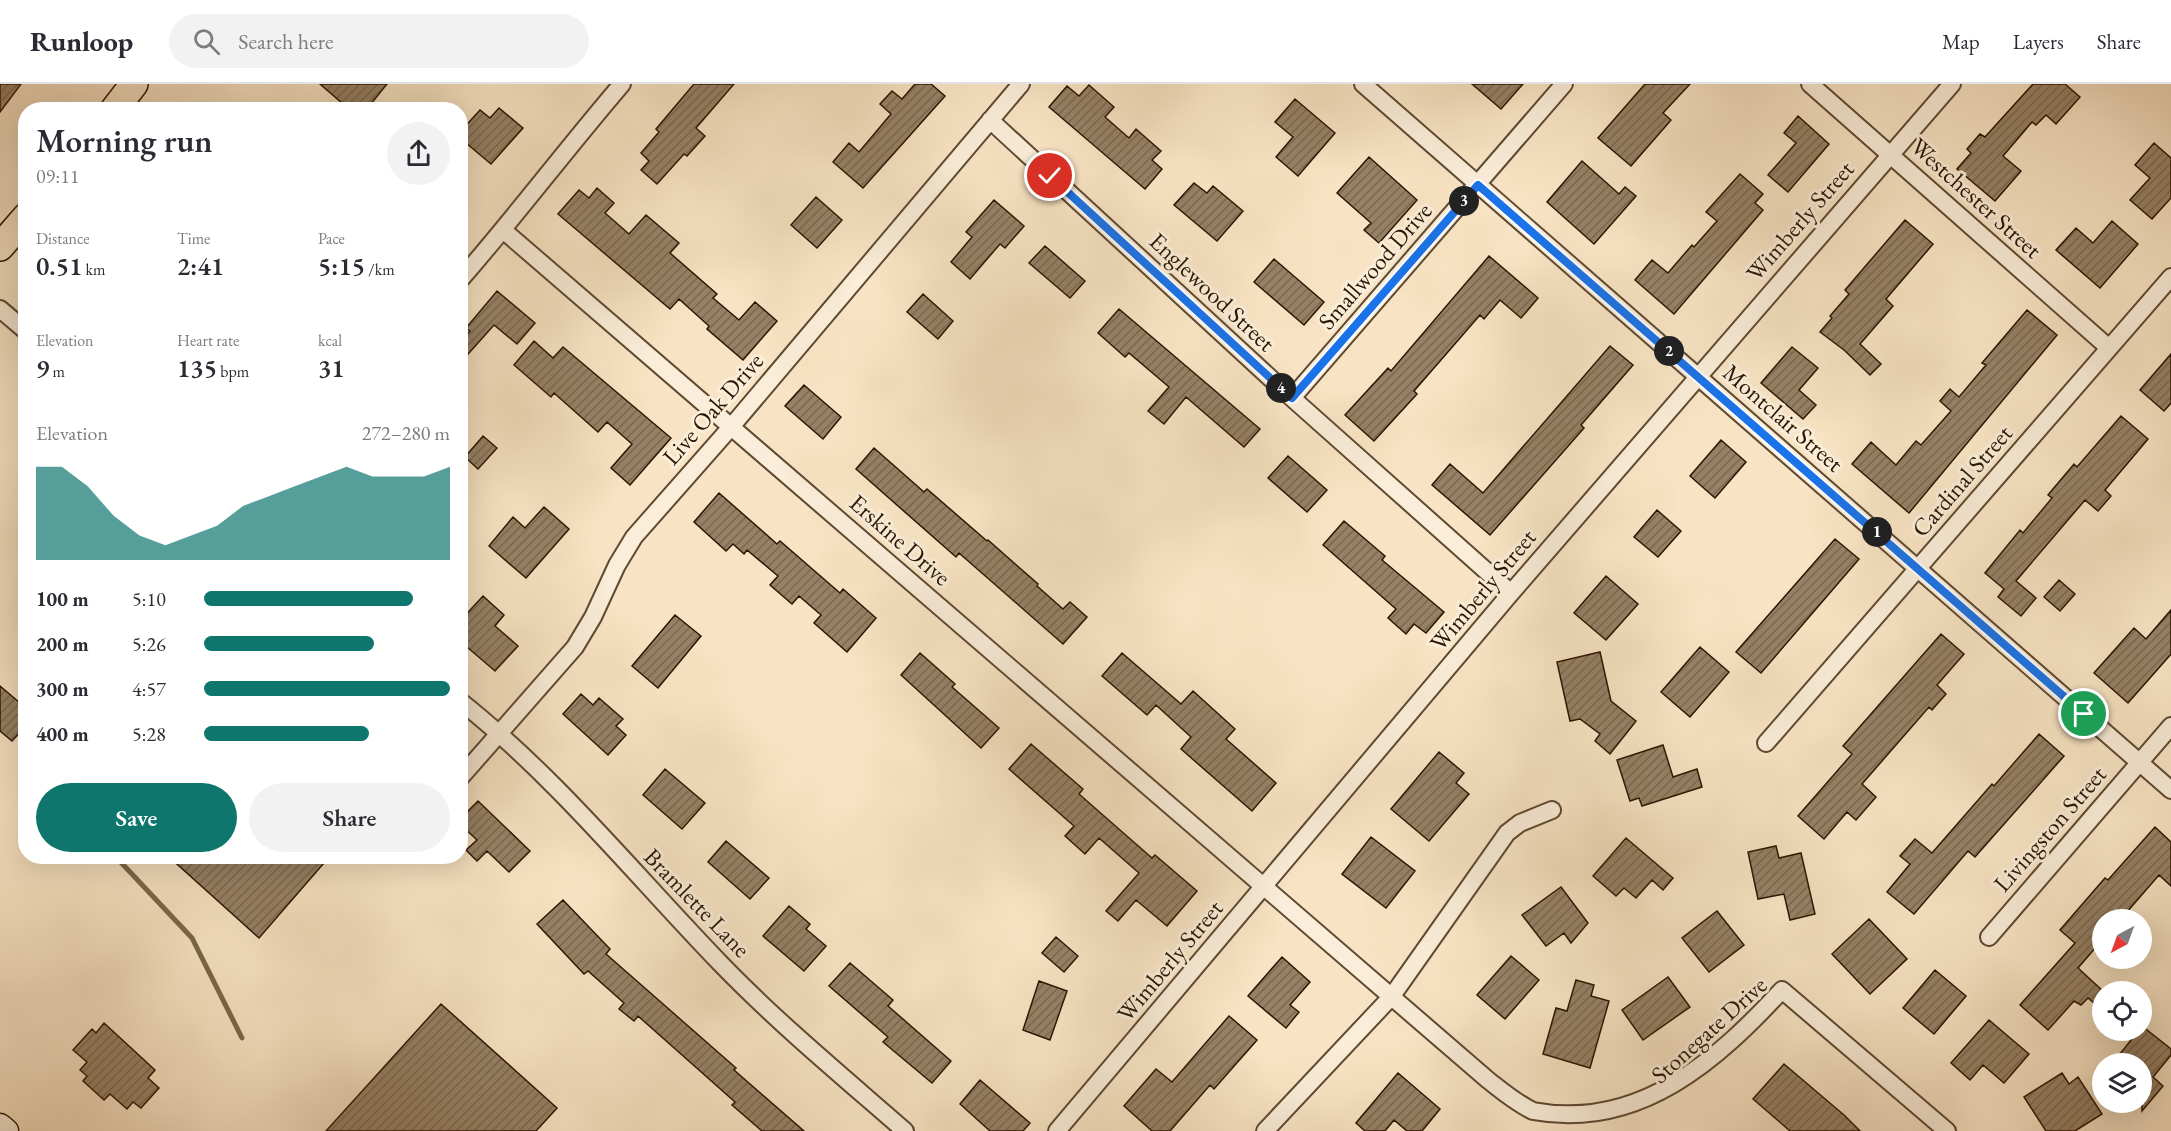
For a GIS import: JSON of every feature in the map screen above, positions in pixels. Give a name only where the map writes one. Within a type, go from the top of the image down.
[{"type":"main road","points":[[120,102],[134,84]]},
{"type":"main road","points":[[0,247],[18,226]]},
{"type":"main road","points":[[0,1126],[6,1131]]},
{"type":"street","points":[[468,271],[622,84]]},
{"type":"street","name":"Live Oak Drive","points":[[468,769],[579,641],[593,617],[617,564],[634,537],[731,427],[1021,84]]},
{"type":"street","name":"Montclair Street","points":[[1363,84],[2171,790]]},
{"type":"street","name":"Smallwood Drive","points":[[1292,398],[1564,84]]},
{"type":"street","name":"Westchester Street","points":[[1810,84],[2109,348]]},
{"type":"street","name":"Wimberly Street","points":[[1057,1131],[1511,593],[1952,84]]},
{"type":"street","name":"Englewood Street","points":[[990,120],[1292,398],[1511,593]]},
{"type":"street","name":"Erskine Drive","points":[[503,230],[1265,886]]},
{"type":"street","name":"Cardinal Street","points":[[1766,744],[2171,277]]},
{"type":"street","points":[[0,309],[18,324]]},
{"type":"street","name":"Bramlette Lane","points":[[468,707],[500,733],[542,774],[721,964],[800,1040],[905,1131]]},
{"type":"street","name":"Livingston Street","points":[[1989,937],[2171,726]]},
{"type":"street","points":[[1265,1131],[1392,996],[1500,841],[1520,823],[1552,810]]},
{"type":"street","name":"Stonegate Drive","points":[[1265,886],[1488,1080],[1516,1102],[1557,1121],[1575,1124],[1620,1122],[1643,1115],[1674,1097],[1730,1046],[1782,990],[1947,1131]]},
{"type":"building","points":[[0,84],[21,84],[0,112]]},
{"type":"building","points":[[320,84],[387,84],[372,102],[341,102]]},
{"type":"building","points":[[694,84],[734,84],[696,128],[705,136],[687,156],[684,154],[657,184],[641,170],[649,161],[641,153],[659,132],[656,129]]},
{"type":"building","points":[[915,84],[931,84],[945,96],[863,188],[833,162],[849,143],[859,152],[891,114],[880,104],[892,91],[902,99]]},
{"type":"building","points":[[1472,84],[1523,84],[1501,109]]},
{"type":"building","points":[[1645,84],[1690,84],[1663,113],[1671,120],[1631,166],[1598,138]]},
{"type":"building","points":[[2033,84],[2065,84],[2080,97],[2056,124],[2046,115],[2036,125],[2032,122],[2003,156],[2021,171],[1995,201],[1957,169],[1971,153],[1967,149],[1980,134],[1985,137]]},
{"type":"building","points":[[1089,85],[1114,107],[1105,117],[1129,138],[1136,129],[1161,151],[1152,160],[1162,169],[1145,189],[1049,107],[1067,86],[1079,96]]},
{"type":"building","points":[[1295,99],[1335,133],[1298,176],[1276,157],[1293,137],[1275,122]]},
{"type":"building","points":[[499,108],[523,128],[491,164],[468,145],[468,123],[480,110],[490,118]]},
{"type":"building","points":[[1798,116],[1829,144],[1788,192],[1768,175],[1796,143],[1784,133]]},
{"type":"building","points":[[2154,143],[2171,158],[2171,198],[2152,219],[2130,200],[2150,178],[2135,165]]},
{"type":"building","points":[[1369,157],[1417,200],[1379,243],[1364,230],[1371,223],[1337,193]]},
{"type":"building","points":[[1582,161],[1619,194],[1625,187],[1636,196],[1594,244],[1547,202]]},
{"type":"building","points":[[1740,174],[1763,194],[1755,203],[1763,210],[1674,314],[1635,280],[1652,260],[1668,273],[1692,245],[1694,247],[1717,221],[1706,212]]},
{"type":"building","points":[[1194,183],[1207,193],[1213,186],[1243,211],[1217,241],[1174,205]]},
{"type":"building","points":[[597,188],[614,203],[605,213],[629,234],[646,215],[679,243],[670,253],[717,294],[713,298],[739,320],[755,302],[777,321],[743,360],[707,329],[709,326],[679,299],[670,309],[558,214],[579,190],[589,198]]},
{"type":"building","points":[[816,197],[842,220],[817,248],[791,225]]},
{"type":"building","points":[[994,200],[1024,226],[1005,248],[1000,244],[970,279],[951,262],[972,237],[966,232]]},
{"type":"building","points":[[1905,220],[1933,244],[1886,299],[1893,306],[1860,344],[1881,364],[1870,375],[1844,350],[1820,332],[1849,294],[1845,290]]},
{"type":"building","points":[[2112,221],[2138,244],[2100,288],[2056,250],[2076,228],[2093,243]]},
{"type":"building","points":[[1045,246],[1085,281],[1070,298],[1029,263]]},
{"type":"building","points":[[1489,256],[1538,298],[1521,318],[1500,300],[1484,319],[1480,315],[1414,391],[1417,394],[1374,441],[1345,415],[1388,368],[1391,371]]},
{"type":"building","points":[[1274,259],[1324,302],[1304,325],[1254,282]]},
{"type":"building","points":[[497,291],[535,323],[517,344],[494,325],[468,354],[468,333],[470,331],[468,326]]},
{"type":"building","points":[[923,294],[953,321],[938,339],[907,312]]},
{"type":"building","points":[[1119,309],[1260,429],[1244,447],[1186,397],[1164,424],[1148,411],[1169,387],[1129,353],[1125,357],[1098,333]]},
{"type":"building","points":[[2027,310],[2057,335],[1909,513],[1852,464],[1871,442],[1896,465],[1916,441],[1921,445],[1951,411],[1940,401],[1950,389],[1959,397],[1986,365],[1982,363]]},
{"type":"building","points":[[534,341],[553,358],[563,347],[671,438],[630,485],[611,468],[632,444],[607,422],[598,432],[554,393],[551,397],[514,365]]},
{"type":"building","points":[[1610,346],[1633,365],[1581,425],[1584,428],[1490,535],[1432,485],[1450,464],[1483,493]]},
{"type":"building","points":[[1792,347],[1818,368],[1799,390],[1816,405],[1803,419],[1761,383]]},
{"type":"building","points":[[2171,354],[2171,403],[2164,411],[2140,390]]},
{"type":"building","points":[[804,385],[841,417],[823,439],[785,406]]},
{"type":"building","points":[[2121,416],[2148,439],[2105,490],[2111,496],[2098,511],[2085,500],[2016,581],[2036,598],[2021,616],[1998,597],[2004,589],[1985,573],[2020,530],[2023,533],[2052,498],[2048,495],[2074,464],[2077,467]]},
{"type":"building","points":[[483,436],[497,448],[478,469],[468,460],[468,454]]},
{"type":"building","points":[[1721,440],[1746,462],[1715,498],[1690,476]]},
{"type":"building","points":[[874,448],[924,492],[927,489],[988,540],[1063,609],[1070,602],[1087,617],[1063,644],[959,553],[956,557],[856,469]]},
{"type":"building","points":[[1288,456],[1327,490],[1307,512],[1268,478]]},
{"type":"building","points":[[719,493],[777,544],[780,541],[840,593],[843,589],[876,618],[847,652],[814,623],[821,615],[799,596],[792,604],[770,585],[778,576],[747,550],[744,554],[733,544],[726,551],[694,522]]},
{"type":"building","points":[[544,507],[569,529],[526,578],[489,546],[513,517],[525,528]]},
{"type":"building","points":[[1657,510],[1681,531],[1658,557],[1634,537]]},
{"type":"building","points":[[1344,521],[1385,556],[1382,560],[1444,612],[1426,633],[1414,624],[1406,634],[1388,618],[1396,609],[1323,545]]},
{"type":"building","points":[[1835,539],[1859,559],[1761,673],[1736,652]]},
{"type":"building","points":[[1606,576],[1638,604],[1606,640],[1574,613]]},
{"type":"building","points":[[2059,580],[2075,594],[2060,611],[2044,597]]},
{"type":"building","points":[[483,596],[504,615],[495,626],[518,646],[495,671],[468,648],[468,612]]},
{"type":"building","points":[[2171,610],[2171,654],[2128,703],[2094,673],[2134,628],[2146,639]]},
{"type":"building","points":[[675,615],[701,636],[658,688],[632,666]]},
{"type":"building","points":[[1941,634],[1964,654],[1937,685],[1946,694],[1932,710],[1929,707],[1862,784],[1876,797],[1856,820],[1847,812],[1824,839],[1798,816],[1852,754],[1843,746]]},
{"type":"building","points":[[1700,647],[1729,672],[1690,717],[1661,692]]},
{"type":"building","points":[[1600,652],[1611,701],[1636,721],[1610,754],[1595,741],[1600,734],[1580,719],[1570,721],[1557,662]]},
{"type":"building","points":[[920,653],[955,684],[952,687],[999,728],[981,748],[901,675]]},
{"type":"building","points":[[1122,653],[1181,704],[1193,691],[1235,729],[1226,739],[1276,783],[1252,811],[1181,749],[1191,737],[1156,705],[1147,715],[1102,676]]},
{"type":"building","points":[[0,686],[18,701],[18,735],[12,741],[0,731]]},
{"type":"building","points":[[581,694],[593,705],[599,698],[623,719],[616,726],[626,735],[608,755],[563,714]]},
{"type":"building","points":[[2039,734],[2064,756],[1975,857],[1968,851],[1914,914],[1887,892],[1910,864],[1900,856],[1915,839],[1932,853]]},
{"type":"building","points":[[1031,744],[1083,789],[1079,794],[1152,858],[1155,855],[1197,891],[1167,926],[1136,900],[1118,921],[1106,911],[1139,873],[1099,838],[1085,854],[1065,836],[1074,826],[1009,769]]},
{"type":"building","points":[[1663,745],[1673,777],[1697,769],[1702,787],[1642,806],[1639,798],[1630,801],[1617,760]]},
{"type":"building","points":[[1439,752],[1464,773],[1456,783],[1469,794],[1429,841],[1391,809]]},
{"type":"building","points":[[665,769],[705,803],[682,829],[643,795]]},
{"type":"building","points":[[478,801],[530,851],[509,872],[487,851],[477,861],[468,852],[468,848],[477,840],[468,832],[468,811]]},
{"type":"building","points":[[2155,827],[2171,842],[2171,886],[2159,875],[2130,909],[2092,909],[2092,952],[2078,968],[2092,981],[2092,1001],[2088,998],[2081,1005],[2074,1001],[2048,1030],[2020,1005],[2075,943],[2060,930],[2105,878],[2108,880]]},
{"type":"building","points":[[1371,837],[1415,871],[1386,908],[1342,874]]},
{"type":"building","points":[[1626,838],[1673,878],[1663,890],[1652,880],[1636,898],[1624,888],[1616,896],[1593,876]]},
{"type":"building","points":[[726,841],[769,878],[750,899],[708,862]]},
{"type":"building","points":[[1776,846],[1779,858],[1801,853],[1815,914],[1790,920],[1784,894],[1758,899],[1748,852]]},
{"type":"building","points":[[177,864],[323,864],[259,938]]},
{"type":"building","points":[[1561,887],[1588,923],[1571,943],[1564,933],[1546,946],[1522,915]]},
{"type":"building","points":[[563,900],[610,949],[606,954],[804,1131],[762,1131],[732,1105],[735,1102],[638,1016],[634,1021],[619,1009],[624,1003],[588,971],[584,974],[537,924]]},
{"type":"building","points":[[789,906],[810,924],[806,929],[826,946],[804,971],[763,936]]},
{"type":"building","points":[[1717,911],[1744,945],[1709,972],[1682,938]]},
{"type":"building","points":[[1869,919],[1907,959],[1870,994],[1832,954]]},
{"type":"building","points":[[1056,937],[1078,956],[1064,972],[1042,953]]},
{"type":"building","points":[[1511,956],[1539,980],[1505,1019],[1477,995]]},
{"type":"building","points":[[1282,957],[1310,982],[1290,1005],[1299,1012],[1286,1028],[1248,996]]},
{"type":"building","points":[[850,963],[893,1000],[888,1006],[951,1061],[932,1083],[883,1042],[888,1037],[829,986]]},
{"type":"building","points":[[1935,970],[1966,996],[1934,1034],[1903,1008]]},
{"type":"building","points":[[1668,977],[1690,1007],[1643,1040],[1622,1010]]},
{"type":"building","points":[[1576,980],[1594,985],[1591,996],[1609,1001],[1590,1068],[1543,1054],[1556,1008],[1567,1011]]},
{"type":"building","points":[[1039,981],[1067,991],[1050,1040],[1023,1030]]},
{"type":"building","points":[[441,1004],[557,1108],[536,1131],[326,1131]]},
{"type":"building","points":[[1229,1016],[1257,1040],[1214,1089],[1210,1085],[1170,1131],[1152,1131],[1124,1106],[1156,1069],[1172,1082]]},
{"type":"building","points":[[1989,1020],[2029,1054],[2004,1083],[1983,1065],[1970,1080],[1951,1063]]},
{"type":"building","points":[[104,1023],[155,1070],[148,1078],[159,1088],[141,1108],[133,1102],[127,1109],[110,1094],[104,1100],[83,1081],[87,1076],[80,1070],[87,1062],[73,1050],[92,1029],[96,1033]]},
{"type":"building","points":[[2152,1034],[2171,1049],[2171,1055],[2153,1077],[2163,1086],[2152,1099],[2152,1053],[2121,1053],[2130,1041],[2152,1041]]},
{"type":"building","points":[[1784,1064],[1860,1131],[1790,1131],[1753,1099]]},
{"type":"building","points":[[1398,1073],[1440,1109],[1422,1131],[1407,1131],[1394,1120],[1385,1131],[1365,1131],[1356,1123]]},
{"type":"building","points":[[2062,1073],[2069,1084],[2078,1077],[2092,1099],[2092,1113],[2102,1114],[2075,1131],[2046,1131],[2024,1097]]},
{"type":"building","points":[[980,1080],[1030,1123],[1023,1131],[990,1131],[960,1104]]},
{"type":"waterway","points":[[123,864],[192,938],[242,1038]]},
{"type":"route","points":[[1050,176],[1292,398],[1478,185],[2084,714]]}]
